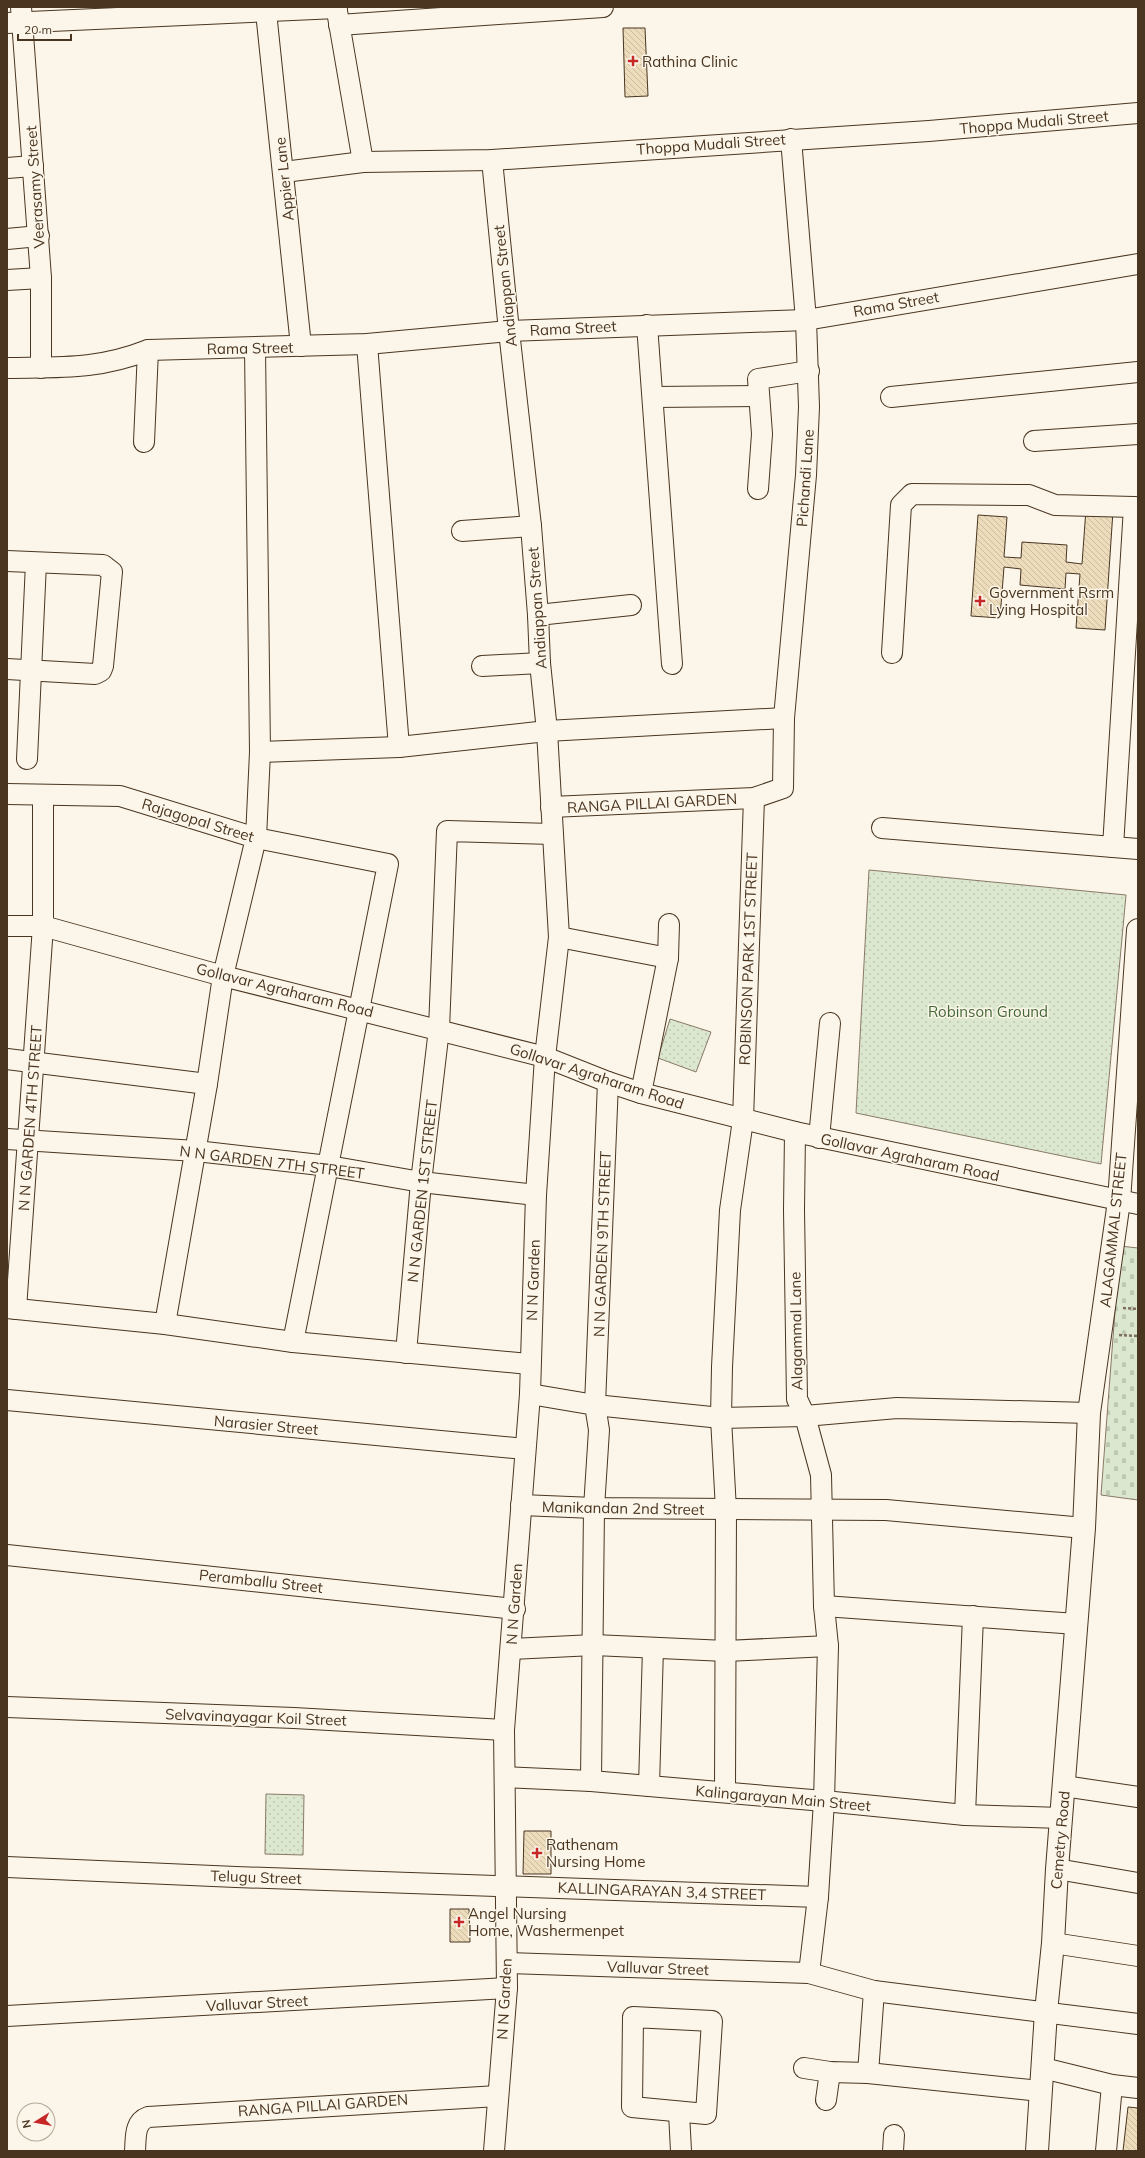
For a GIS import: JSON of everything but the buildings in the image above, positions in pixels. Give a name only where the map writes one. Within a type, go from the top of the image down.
[{"type":"main road","name":"ALAGAMMAL STREET","points":[[1084,1528],[1089,1413],[1132,1200],[1138,930]]},
{"type":"main road","name":"Cemetry Road","points":[[1038,2151],[1040,2091],[1053,1943],[1056,1869],[1084,1528]]},
{"type":"street","points":[[17,17],[266,12],[337,13],[603,7]]},
{"type":"street","name":"Appier Lane","points":[[266,12],[284,172],[301,346]]},
{"type":"street","points":[[337,13],[363,162]]},
{"type":"street","name":"Veerasamy Street","points":[[17,17],[39,236],[41,278],[41,368]]},
{"type":"street","name":"Thoppa Mudali Street","points":[[284,172],[363,162],[492,160],[929,131],[1138,114]]},
{"type":"street","name":"Pichandi Lane","points":[[754,798],[782,788],[784,718],[806,475],[809,372],[791,139]]},
{"type":"street","name":"Andiappan Street","points":[[492,160],[509,331],[531,526],[540,663],[547,731],[559,937],[545,1056]]},
{"type":"street","points":[[7,168],[33,166]]},
{"type":"street","points":[[7,239],[39,236]]},
{"type":"street","name":"Rama Street","points":[[7,368],[77,367],[103,364],[148,350],[367,344],[509,331],[647,324],[806,320],[1138,264]]},
{"type":"street","points":[[7,280],[41,278]]},
{"type":"street","points":[[647,324],[654,397],[672,664]]},
{"type":"street","points":[[367,344],[399,747]]},
{"type":"street","points":[[165,1324],[196,1151],[223,976],[256,838],[260,752],[255,348]]},
{"type":"street","points":[[144,442],[148,350]]},
{"type":"street","points":[[758,489],[762,434],[758,378],[809,372]]},
{"type":"street","points":[[891,396],[1138,372]]},
{"type":"street","points":[[654,397],[759,396]]},
{"type":"street","points":[[1034,440],[1138,434]]},
{"type":"street","points":[[892,653],[901,505],[912,494],[1029,495],[1055,505],[1136,508],[1113,848]]},
{"type":"street","points":[[462,531],[531,526]]},
{"type":"street","points":[[7,562],[103,565],[112,572],[104,666],[101,671],[95,674],[7,669]]},
{"type":"street","points":[[27,759],[36,563]]},
{"type":"street","points":[[538,615],[631,605]]},
{"type":"street","points":[[482,666],[540,663]]},
{"type":"street","points":[[260,752],[399,747],[547,731],[784,718]]},
{"type":"street","name":"Rajagopal Street","points":[[7,794],[120,796],[256,838],[388,864],[360,1009]]},
{"type":"street","name":"N N GARDEN 4TH STREET","points":[[11,1309],[29,1141],[43,926],[43,795]]},
{"type":"street","name":"RANGA PILLAI GARDEN","points":[[551,807],[754,798]]},
{"type":"street","name":"ROBINSON PARK 1ST STREET","points":[[725,1792],[726,1510],[721,1418],[722,1367],[730,1210],[743,1120],[754,798]]},
{"type":"street","points":[[882,828],[1138,849]]},
{"type":"street","name":"N N GARDEN 1ST STREET","points":[[406,1353],[421,1182],[439,1029],[447,831],[552,834]]},
{"type":"street","points":[[642,1093],[668,958],[669,924]]},
{"type":"street","name":"Gollavar Agraharam Road","points":[[7,926],[43,926],[223,976],[545,1056],[608,1082],[642,1093],[743,1120],[819,1138],[1132,1200]]},
{"type":"street","points":[[559,937],[668,958]]},
{"type":"street","points":[[293,1342],[360,1009]]},
{"type":"street","points":[[819,1138],[830,1023]]},
{"type":"street","name":"N N Garden","points":[[494,2151],[507,1988],[504,1730],[515,1609],[521,1505],[530,1394],[529,1364],[536,1195],[545,1056]]},
{"type":"street","points":[[7,1059],[207,1084]]},
{"type":"street","name":"N N GARDEN 9TH STREET","points":[[591,1781],[594,1646],[594,1508],[599,1438],[596,1405],[608,1082]]},
{"type":"street","name":"Alagammal Lane","points":[[794,1132],[797,1399],[805,1416],[821,1475],[824,1606],[828,1646],[824,1801],[818,1897],[809,1973]]},
{"type":"street","name":"N N GARDEN 7TH STREET","points":[[7,1139],[196,1151],[329,1166],[421,1182],[536,1195]]},
{"type":"street","points":[[1132,1200],[1138,1213]]},
{"type":"street","points":[[11,1309],[165,1324],[293,1342],[529,1364]]},
{"type":"street","points":[[530,1394],[596,1405],[721,1418],[805,1416],[897,1408],[1089,1413]]},
{"type":"street","name":"Narasier Street","points":[[7,1400],[525,1449]]},
{"type":"street","name":"Manikandan 2nd Street","points":[[521,1505],[594,1508],[726,1510],[886,1510],[1084,1528]]},
{"type":"street","name":"Peramballu Street","points":[[7,1555],[515,1609]]},
{"type":"street","points":[[824,1606],[1077,1624]]},
{"type":"street","points":[[965,1815],[973,1616]]},
{"type":"street","points":[[511,1650],[594,1646],[726,1651],[828,1646]]},
{"type":"street","points":[[650,1786],[653,1648]]},
{"type":"street","name":"Selvavinayagar Koil Street","points":[[7,1707],[294,1718],[504,1730]]},
{"type":"street","name":"Kalingarayan Main Street","points":[[505,1777],[591,1781],[725,1792],[965,1815],[1061,1818]]},
{"type":"street","points":[[1064,1786],[1138,1797]]},
{"type":"street","name":"Telugu Street","points":[[7,1867],[244,1877],[505,1885]]},
{"type":"street","points":[[1056,1869],[1138,1883]]},
{"type":"street","name":"KALLINGARAYAN 3,4 STREET","points":[[505,1885],[818,1897]]},
{"type":"street","points":[[1053,1943],[1138,1956]]},
{"type":"street","name":"Valluvar Street","points":[[507,1963],[809,1973],[874,1991],[1138,2024]]},
{"type":"street","name":"Valluvar Street","points":[[7,2016],[507,1988]]},
{"type":"street","points":[[868,2073],[874,1991]]},
{"type":"street","points":[[633,2016],[712,2021],[706,2114],[679,2113],[632,2107],[633,2016]]},
{"type":"street","points":[[804,2068],[830,2072],[868,2073],[1040,2091]]},
{"type":"street","points":[[1043,2068],[1112,2085],[1138,2088]]},
{"type":"street","points":[[826,2100],[830,2072]]},
{"type":"street","points":[[1106,2151],[1112,2085]]},
{"type":"street","name":"RANGA PILLAI GARDEN","points":[[135,2151],[137,2127],[141,2119],[148,2116],[498,2096]]},
{"type":"street","points":[[679,2113],[681,2151]]},
{"type":"green space","name":"Robinson Ground","points":[[869,870],[1126,895],[1101,1164],[856,1113]]},
{"type":"green space","points":[[670,1019],[711,1032],[696,1072],[658,1058]]},
{"type":"green space","points":[[1120,1246],[1138,1248],[1138,1500],[1101,1495]]},
{"type":"green space","points":[[266,1794],[304,1795],[303,1855],[265,1854]]},
{"type":"place","name":"Rathina Clinic","points":[[633,61]]},
{"type":"place","name":"Government Rsrm Lying Hospital","points":[[980,601]]},
{"type":"place","name":"Rathenam Nursing Home","points":[[537,1853]]},
{"type":"place","name":"Angel Nursing Home, Washermenpet","points":[[459,1922]]}]
